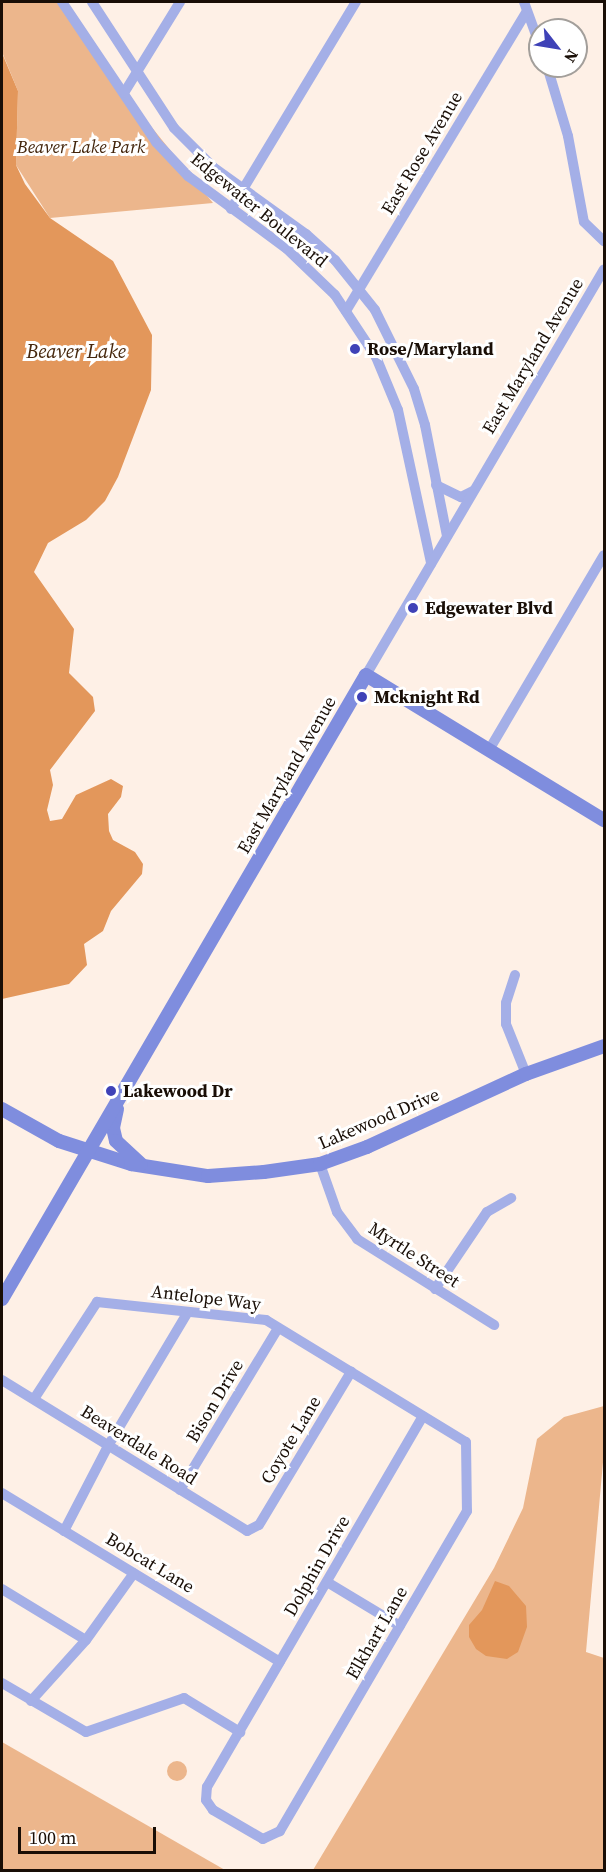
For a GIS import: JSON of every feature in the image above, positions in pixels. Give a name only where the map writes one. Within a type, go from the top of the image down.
[{"type":"street","name":"Edgewater Boulevard","points":[[62,2],[156,142],[188,176],[286,249],[335,295],[346,311],[376,357],[398,410],[431,563]]},
{"type":"street","name":"Edgewater Boulevard","points":[[92,2],[174,128],[213,167],[306,234],[359,290],[397,347],[414,389],[447,536]]},
{"type":"street","points":[[124,93],[180,2]]},
{"type":"street","points":[[231,209],[356,2]]},
{"type":"street","name":"East Rose Avenue","points":[[346,311],[526,6]]},
{"type":"street","points":[[551,78],[568,135],[584,222],[604,242]]},
{"type":"street","name":"East Maryland Avenue","points":[[2,1299],[604,270]]},
{"type":"street","points":[[436,485],[461,497],[474,491]]},
{"type":"street","points":[[489,750],[604,555]]},
{"type":"street","points":[[366,675],[604,819]]},
{"type":"street","points":[[515,975],[505,1014],[509,1034],[526,1074]]},
{"type":"street","name":"Lakewood Drive","points":[[2,1109],[88,1153],[146,1168],[208,1176],[320,1164],[367,1147],[526,1074],[604,1046]]},
{"type":"street","points":[[124,1090],[114,1121],[115,1137],[120,1148],[146,1168]]},
{"type":"street","name":"Myrtle Street","points":[[320,1164],[337,1212],[357,1239],[494,1325]]},
{"type":"street","points":[[435,1289],[487,1212],[511,1198]]},
{"type":"street","name":"Antelope Way","points":[[34,1399],[97,1302],[266,1320],[466,1442]]},
{"type":"street","points":[[64,1531],[108,1446],[188,1312]]},
{"type":"street","name":"Bison Drive","points":[[180,1490],[278,1328]]},
{"type":"street","name":"Coyote Lane","points":[[259,1525],[351,1372]]},
{"type":"street","name":"Beaverdale Road","points":[[2,1380],[242,1529],[252,1530],[259,1525]]},
{"type":"street","name":"Dolphin Drive","points":[[280,1831],[269,1839],[257,1837],[213,1810],[206,1800],[207,1787],[423,1416]]},
{"type":"street","name":"Elkhart Lane","points":[[280,1831],[467,1511],[466,1442]]},
{"type":"street","name":"Bobcat Lane","points":[[2,1493],[280,1662]]},
{"type":"street","points":[[31,1701],[86,1640],[134,1573]]},
{"type":"street","points":[[327,1582],[400,1626]]},
{"type":"street","points":[[2,1589],[86,1640]]},
{"type":"street","points":[[2,1683],[86,1732],[184,1698],[240,1732]]},
{"type":"green space","name":"Beaver Lake Park","points":[[2,2],[62,2],[124,93],[213,203],[50,218],[16,165],[18,91],[2,52]]},
{"type":"green space","points":[[604,1406],[604,1451],[586,1652],[604,1658],[604,1870],[313,1870],[494,1568],[523,1508],[537,1439],[564,1417]]},
{"type":"green space","points":[[2,1742],[225,1870],[2,1870]]},
{"type":"green space","points":[[177,1761],[184,1764],[187,1771],[184,1778],[177,1781],[170,1778],[167,1771],[170,1764]]},
{"type":"water","name":"Beaver Lake","points":[[2,53],[18,91],[16,165],[25,184],[50,218],[113,261],[152,335],[151,390],[118,477],[105,501],[86,520],[48,543],[34,572],[74,629],[69,673],[93,697],[95,711],[50,770],[53,785],[47,810],[50,821],[62,819],[76,795],[111,779],[123,786],[121,797],[108,814],[109,831],[113,840],[135,852],[143,864],[142,874],[111,911],[103,931],[84,944],[87,965],[69,984],[2,999]]},
{"type":"water","points":[[495,1581],[509,1586],[526,1606],[527,1627],[518,1652],[507,1659],[486,1656],[476,1649],[469,1637],[469,1625],[482,1610]]},
{"type":"place","name":"Rose/Maryland","points":[[355,349]]},
{"type":"place","name":"Edgewater Blvd","points":[[413,608]]},
{"type":"place","name":"Mcknight Rd","points":[[362,697]]},
{"type":"place","name":"Lakewood Dr","points":[[111,1091]]}]
